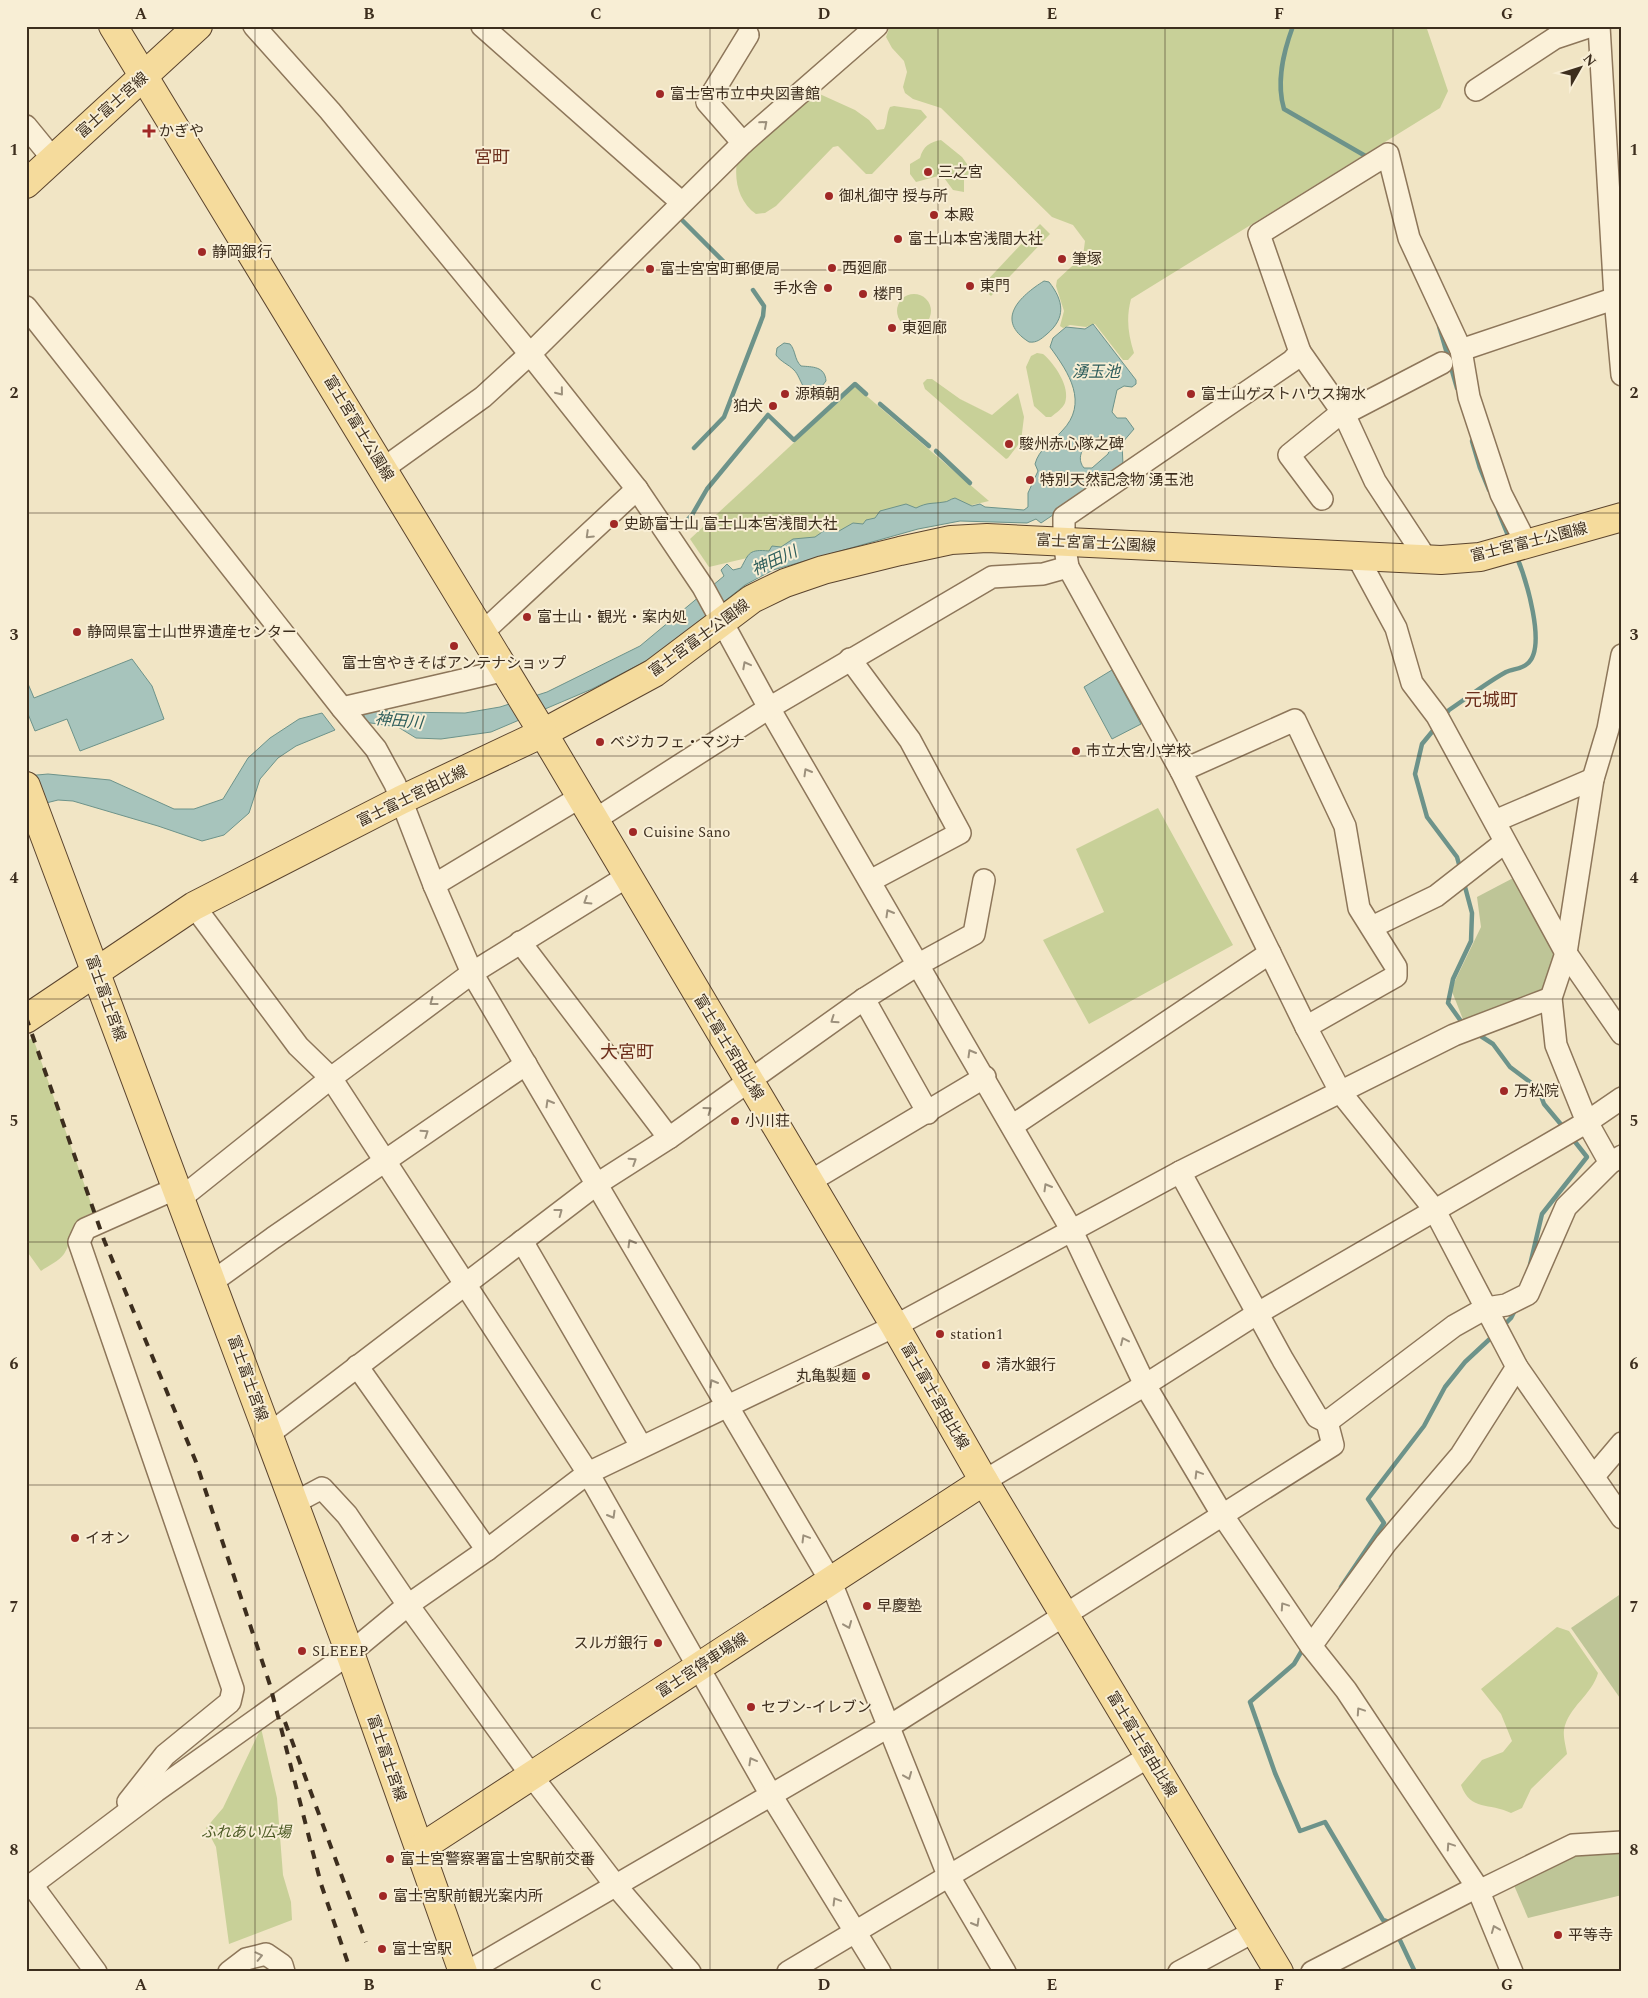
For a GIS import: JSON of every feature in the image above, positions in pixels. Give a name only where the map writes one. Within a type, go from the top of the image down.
[{"type":"main road","name":"富士宮富士公園線","points":[[113,26],[384,468],[532,715],[654,673],[720,616],[785,583],[823,570],[951,540],[987,538],[1066,554],[1358,556],[1428,560],[1480,557],[1622,517]]},
{"type":"main road","name":"富士富士宮線","points":[[26,184],[198,26]]},
{"type":"main road","name":"富士富士宮由比線","points":[[26,1019],[194,906],[402,800],[532,715],[589,808],[895,1326],[984,1481],[1279,1972]]},
{"type":"main road","name":"富士富士宮線","points":[[26,786],[350,1653],[463,1972]]},
{"type":"main road","name":"富士宮停車場線","points":[[419,1849],[531,1775],[700,1668],[830,1580],[984,1481]]},
{"type":"street","points":[[254,26],[330,110],[530,354],[637,489],[703,587],[769,708],[985,1077],[1071,1229],[1145,1385],[1224,1516],[1311,1646],[1346,1690],[1478,1889],[1512,1972]]},
{"type":"street","points":[[482,26],[681,202]]},
{"type":"street","points":[[384,468],[484,396],[530,354],[681,202],[743,143],[876,26]]},
{"type":"street","points":[[1476,90],[1555,38],[1591,26]]},
{"type":"street","points":[[1599,26],[1622,375]]},
{"type":"street","points":[[743,143],[707,102],[748,35]]},
{"type":"street","points":[[26,126],[53,159]]},
{"type":"street","points":[[1428,560],[1375,481],[1343,413],[1300,352],[1259,234],[1388,154],[1409,238],[1461,350],[1469,397],[1519,547]]},
{"type":"street","points":[[1461,350],[1618,297]]},
{"type":"street","points":[[26,307],[376,749],[402,800],[434,885],[472,973],[830,1580],[948,1875],[1005,1972]]},
{"type":"street","points":[[1300,352],[1292,361],[1064,517],[1066,554],[1181,771],[1306,1027],[1342,1093],[1434,1210],[1517,1367],[1622,1518]]},
{"type":"street","points":[[1322,499],[1289,455],[1343,413],[1442,363]]},
{"type":"street","points":[[483,632],[637,489]]},
{"type":"street","points":[[434,885],[589,808],[769,708],[992,577],[1043,574],[1066,554]]},
{"type":"street","points":[[1358,556],[1396,628],[1412,683],[1437,716],[1495,821],[1504,843],[1566,953],[1622,1034]]},
{"type":"street","points":[[1327,1422],[1454,1326],[1486,1308],[1506,1305],[1528,1294],[1566,1207],[1616,1159],[1587,1122],[1556,1045],[1551,998],[1566,953],[1593,779],[1615,727],[1622,654]]},
{"type":"street","points":[[850,660],[910,740],[960,833],[870,881]]},
{"type":"street","points":[[342,708],[506,670]]},
{"type":"street","points":[[1181,771],[1295,720],[1345,826],[1359,908],[1396,967],[1396,976],[1306,1027]]},
{"type":"street","points":[[1495,821],[1593,779]]},
{"type":"street","points":[[1372,927],[1436,896],[1504,843]]},
{"type":"street","points":[[110,1826],[165,1755],[230,1702],[233,1689],[79,1242],[85,1228],[179,1193],[472,973],[628,876]]},
{"type":"street","points":[[269,1434],[597,1184],[669,1138],[864,1000],[919,964],[974,934],[984,880]]},
{"type":"street","points":[[194,906],[298,1046],[331,1078],[588,1473],[771,1795],[880,1972]]},
{"type":"street","points":[[520,942],[669,1138]]},
{"type":"street","points":[[1012,1126],[1270,953]]},
{"type":"street","points":[[96,1972],[29,1887],[156,1790],[350,1653],[408,1605],[487,1550],[588,1473],[640,1446],[727,1407],[895,1326],[1071,1229],[1180,1172],[1342,1093],[1454,1035],[1551,998]]},
{"type":"street","points":[[864,1000],[928,1113]]},
{"type":"street","points":[[212,1282],[526,1064]]},
{"type":"street","points":[[809,1182],[928,1113],[985,1077]]},
{"type":"street","points":[[984,1481],[1145,1385],[1258,1313],[1587,1122],[1622,1098]]},
{"type":"street","points":[[467,1972],[888,1727],[1224,1516],[1333,1445],[1327,1422],[1317,1417],[1283,1360],[1180,1172]]},
{"type":"street","points":[[522,1241],[640,1446]]},
{"type":"street","points":[[357,1366],[487,1550]]},
{"type":"street","points":[[1311,1646],[1386,1543],[1461,1455],[1517,1367]]},
{"type":"street","points":[[1594,1476],[1622,1443]]},
{"type":"street","points":[[294,1503],[322,1488],[347,1515],[408,1605],[531,1775],[616,1886],[690,1972]]},
{"type":"street","points":[[788,1972],[1150,1756]]},
{"type":"street","points":[[1312,1972],[1573,1844],[1622,1842]]},
{"type":"street","points":[[1180,1972],[1256,1931]]},
{"type":"street","points":[[230,1972],[246,1959],[266,1954],[282,1964],[284,1972]]},
{"type":"green space","points":[[890,26],[1426,26],[1448,91],[1440,108],[1131,299],[1128,326],[1134,353],[1128,360],[1123,360],[1095,324],[1086,327],[1070,325],[1063,328],[1060,326],[1064,311],[1056,286],[1057,280],[1083,256],[1085,241],[1073,225],[1052,217],[941,108],[913,99],[905,93],[903,87],[907,72],[904,61],[892,48],[886,37]]},
{"type":"green space","points":[[813,91],[855,110],[869,120],[877,130],[884,129],[890,107],[921,110],[927,117],[872,174],[866,174],[838,146],[833,147],[776,206],[765,213],[756,214],[745,203],[738,188],[736,173],[738,157]]},
{"type":"green space","points":[[941,140],[962,157],[967,164],[969,174],[964,180],[964,192],[953,190],[942,175],[916,182],[910,174],[910,164],[920,158],[923,150],[928,145]]},
{"type":"green space","points":[[1040,224],[1050,234],[991,296],[981,287]]},
{"type":"green space","points":[[914,294],[926,299],[931,311],[926,323],[914,328],[902,323],[897,311],[902,299]]},
{"type":"green space","points":[[1037,353],[1043,354],[1052,363],[1066,390],[1064,405],[1051,417],[1046,417],[1034,406],[1026,367],[1031,356]]},
{"type":"green space","points":[[927,379],[932,379],[960,399],[992,415],[1018,393],[1024,417],[1021,441],[1008,458],[1006,459],[925,389],[923,383]]},
{"type":"green space","points":[[855,386],[989,501],[709,567],[690,539]]},
{"type":"green space","points":[[1158,808],[1233,945],[1089,1024],[1043,940],[1104,912],[1076,849]]},
{"type":"green space","points":[[1517,876],[1562,955],[1547,995],[1466,1027],[1451,989],[1481,927],[1477,897]]},
{"type":"green space","points":[[33,1038],[94,1212],[84,1216],[75,1225],[62,1257],[41,1271],[26,1250],[26,1041]]},
{"type":"green space","points":[[1622,1593],[1622,1701],[1571,1628]]},
{"type":"green space","points":[[1557,1627],[1569,1631],[1598,1673],[1591,1688],[1570,1714],[1566,1722],[1564,1739],[1567,1754],[1531,1789],[1522,1808],[1511,1813],[1475,1803],[1465,1794],[1461,1785],[1482,1760],[1503,1752],[1512,1741],[1501,1714],[1481,1689]]},
{"type":"green space","name":"ふれあい広場","points":[[261,1728],[277,1798],[283,1875],[291,1902],[292,1920],[229,1944],[216,1847],[206,1828],[223,1808]]},
{"type":"green space","points":[[1622,1846],[1622,1895],[1528,1918],[1513,1883],[1573,1851]]},
{"type":"water","name":"湧玉池","points":[[1044,281],[1049,282],[1058,296],[1061,309],[1060,316],[1047,334],[1037,341],[1029,342],[1019,334],[1013,325],[1012,317],[1019,301]]},
{"type":"water","name":"神田川","points":[[1093,324],[1136,380],[1136,384],[1132,387],[1124,386],[1117,390],[1112,412],[1117,418],[1126,418],[1134,429],[1122,443],[1123,465],[1121,469],[1041,523],[1036,519],[1027,523],[960,521],[918,529],[773,570],[745,585],[654,657],[592,689],[491,732],[441,739],[416,738],[398,727],[364,722],[364,713],[370,708],[397,712],[465,713],[500,707],[547,692],[640,646],[724,576],[721,570],[727,564],[733,570],[741,568],[750,553],[769,551],[772,546],[781,547],[793,539],[815,537],[825,530],[839,531],[853,523],[863,524],[866,520],[875,518],[880,511],[906,504],[916,508],[955,498],[972,506],[980,504],[985,507],[1024,510],[1028,507],[1028,493],[1038,471],[1035,464],[1037,459],[1042,450],[1062,431],[1074,410],[1073,388],[1064,367],[1050,347],[1053,338],[1066,327],[1085,329]],"holes":[[[1102,436],[1112,444],[1108,454],[1092,468],[1084,468],[1081,463],[1081,453],[1092,440]]]},
{"type":"water","points":[[784,343],[790,344],[801,366],[817,368],[823,372],[826,381],[818,391],[813,392],[805,389],[797,373],[776,355],[777,348]]},
{"type":"water","points":[[132,659],[152,686],[164,719],[80,751],[67,719],[35,731],[26,709],[26,679],[34,698]]},
{"type":"water","points":[[1112,670],[1141,724],[1112,739],[1084,687]]},
{"type":"water","points":[[322,713],[335,730],[296,746],[278,758],[260,779],[249,813],[224,835],[202,841],[73,801],[58,800],[26,808],[26,776],[48,774],[110,780],[174,809],[194,809],[223,799],[248,758],[270,738],[299,719]]},
{"type":"waterway","points":[[1293,26],[1282,67],[1281,88],[1284,109],[1369,158]]},
{"type":"waterway","points":[[683,221],[733,271]]},
{"type":"waterway","points":[[694,448],[724,417],[763,316],[764,306],[753,290]]},
{"type":"waterway","points":[[1439,326],[1457,388]]},
{"type":"waterway","points":[[686,521],[692,515],[707,489],[768,415],[794,440],[855,384],[866,394]]},
{"type":"waterway","points":[[880,404],[929,446]]},
{"type":"waterway","points":[[1472,441],[1489,490]]},
{"type":"waterway","points":[[936,451],[970,483]]},
{"type":"waterway","points":[[1498,511],[1509,538]]},
{"type":"waterway","points":[[1444,717],[1449,710],[1491,681],[1506,672],[1525,666],[1533,656],[1535,643],[1533,611],[1516,555]]},
{"type":"waterway","points":[[1436,727],[1422,744],[1415,774],[1427,817],[1457,857],[1460,868]]},
{"type":"waterway","points":[[1463,1024],[1448,1003],[1453,979],[1471,941],[1472,913],[1464,883]]},
{"type":"waterway","points":[[1476,1033],[1493,1044],[1510,1067],[1538,1088],[1544,1104],[1564,1128]]},
{"type":"waterway","points":[[1530,1265],[1542,1214],[1587,1157],[1572,1138]]},
{"type":"waterway","points":[[1503,1326],[1511,1318],[1516,1308]]},
{"type":"waterway","points":[[1341,1587],[1384,1523],[1368,1499],[1424,1426],[1445,1387],[1465,1362],[1494,1335]]},
{"type":"waterway","points":[[1304,1647],[1294,1664],[1250,1702],[1275,1773],[1300,1831],[1325,1822],[1383,1920],[1392,1923]]},
{"type":"waterway","points":[[1397,1934],[1415,1972]]},
{"type":"railway","points":[[26,1017],[104,1240],[196,1462],[270,1685],[321,1884],[351,1972]]},
{"type":"railway","points":[[285,1722],[366,1942]]},
{"type":"place","name":"富士宮市立中央図書館","points":[[660,94]]},
{"type":"place","name":"かぎや","points":[[149,131]]},
{"type":"place","name":"三之宮","points":[[928,172]]},
{"type":"place","name":"御札御守 授与所","points":[[829,196]]},
{"type":"place","name":"本殿","points":[[934,215]]},
{"type":"place","name":"富士山本宮浅間大社","points":[[898,239]]},
{"type":"place","name":"静岡銀行","points":[[202,252]]},
{"type":"place","name":"筆塚","points":[[1062,259]]},
{"type":"place","name":"西廻廊","points":[[832,268]]},
{"type":"place","name":"富士宮宮町郵便局","points":[[650,269]]},
{"type":"place","name":"東門","points":[[970,286]]},
{"type":"place","name":"手水舎","points":[[828,288]]},
{"type":"place","name":"楼門","points":[[863,294]]},
{"type":"place","name":"東廻廊","points":[[892,328]]},
{"type":"place","name":"源頼朝","points":[[785,394]]},
{"type":"place","name":"富士山ゲストハウス掬水","points":[[1191,394]]},
{"type":"place","name":"狛犬","points":[[773,406]]},
{"type":"place","name":"駿州赤心隊之碑","points":[[1009,444]]},
{"type":"place","name":"特別天然記念物 湧玉池","points":[[1030,480]]},
{"type":"place","name":"史跡富士山 富士山本宮浅間大社","points":[[614,524]]},
{"type":"place","name":"富士山・観光・案内処","points":[[527,617]]},
{"type":"place","name":"静岡県富士山世界遺産センター","points":[[77,632]]},
{"type":"place","name":"富士宮やきそばアンテナショップ","points":[[454,646]]},
{"type":"place","name":"ベジカフェ・マジナ","points":[[600,742]]},
{"type":"place","name":"市立大宮小学校","points":[[1076,751]]},
{"type":"place","name":"Cuisine Sano","points":[[633,832]]},
{"type":"place","name":"万松院","points":[[1504,1091]]},
{"type":"place","name":"小川荘","points":[[735,1121]]},
{"type":"place","name":"station1","points":[[940,1334]]},
{"type":"place","name":"清水銀行","points":[[986,1365]]},
{"type":"place","name":"丸亀製麺","points":[[866,1376]]},
{"type":"place","name":"イオン","points":[[75,1538]]},
{"type":"place","name":"早慶塾","points":[[867,1606]]},
{"type":"place","name":"スルガ銀行","points":[[658,1643]]},
{"type":"place","name":"SLEEEP","points":[[302,1651]]},
{"type":"place","name":"セブン-イレブン","points":[[751,1707]]},
{"type":"place","name":"富士宮警察署富士宮駅前交番","points":[[390,1859]]},
{"type":"place","name":"富士宮駅前観光案内所","points":[[383,1896]]},
{"type":"place","name":"平等寺","points":[[1558,1935]]},
{"type":"place","name":"富士宮駅","points":[[382,1949]]},
{"type":"district","name":"宮町","points":[[492,157]]},
{"type":"district","name":"元城町","points":[[1491,700]]},
{"type":"district","name":"大宮町","points":[[627,1052]]}]
